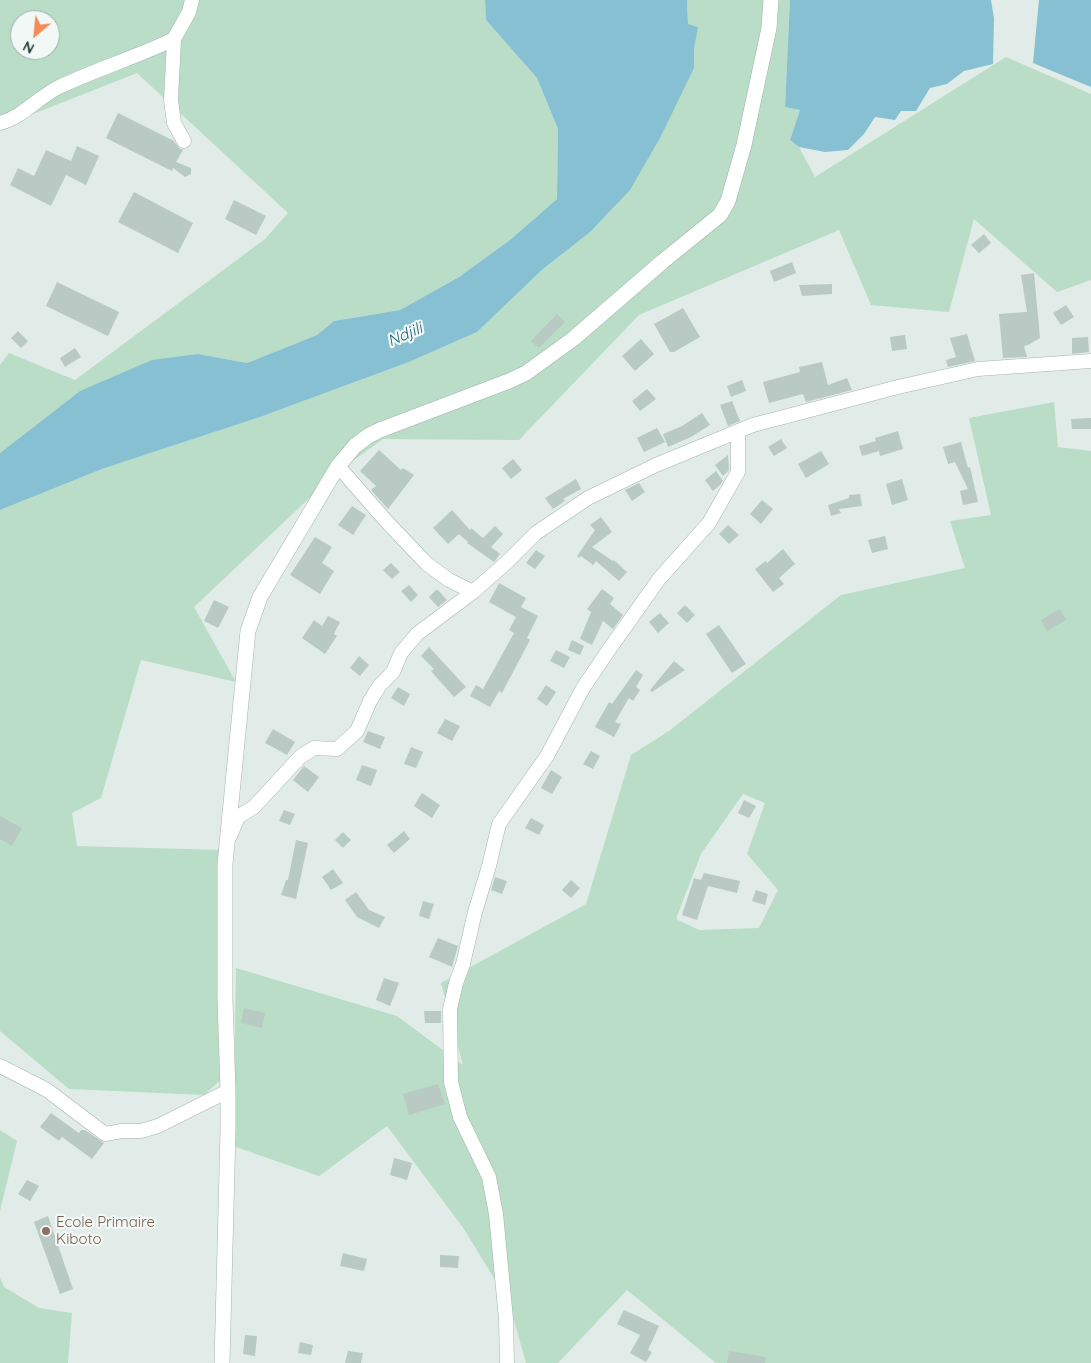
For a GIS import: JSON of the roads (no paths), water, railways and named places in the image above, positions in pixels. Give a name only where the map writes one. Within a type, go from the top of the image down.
[{"type":"street","points":[[184,141],[174,123],[171,100],[174,39],[189,12],[192,0]]},
{"type":"street","points":[[222,1363],[228,1091],[225,999],[225,864],[248,630],[260,597],[338,466],[354,446],[374,433],[526,373],[573,339],[662,262],[720,216],[728,201],[744,145],[769,28],[771,0]]},
{"type":"street","points":[[0,123],[10,121],[57,88],[174,39]]},
{"type":"street","points":[[225,864],[230,838],[238,817],[254,807],[300,757],[314,748],[337,749],[357,731],[370,701],[380,685],[393,672],[401,653],[417,634],[473,592],[536,534],[588,498],[656,465],[762,423],[898,387],[978,370],[1091,361]]},
{"type":"street","points":[[507,1363],[506,1319],[496,1214],[489,1177],[460,1117],[451,1082],[450,1009],[456,983],[463,964],[475,912],[490,866],[499,824],[546,756],[583,688],[608,651],[659,579],[710,523],[738,472],[738,431]]},
{"type":"street","points":[[338,466],[387,522],[428,564],[449,580],[473,592]]},
{"type":"street","points":[[0,1066],[47,1090],[105,1134],[122,1131],[141,1131],[158,1126],[228,1091]]},
{"type":"water","name":"Ndjili","points":[[485,0],[687,0],[688,24],[698,27],[694,49],[694,68],[661,136],[630,190],[589,233],[543,269],[477,332],[409,362],[260,417],[102,469],[0,510],[0,453],[80,391],[152,360],[198,354],[247,363],[317,335],[334,321],[400,310],[459,277],[510,240],[557,199],[558,129],[537,78],[486,20]]},
{"type":"water","points":[[790,0],[991,0],[994,18],[993,64],[964,71],[947,84],[930,88],[916,111],[901,111],[895,120],[875,117],[864,134],[848,150],[825,152],[799,147],[790,140],[800,110],[785,107]]},
{"type":"water","points":[[1039,0],[1091,0],[1091,87],[1033,63]]},
{"type":"place","name":"Ecole Primaire Kiboto","points":[[46,1231]]}]
